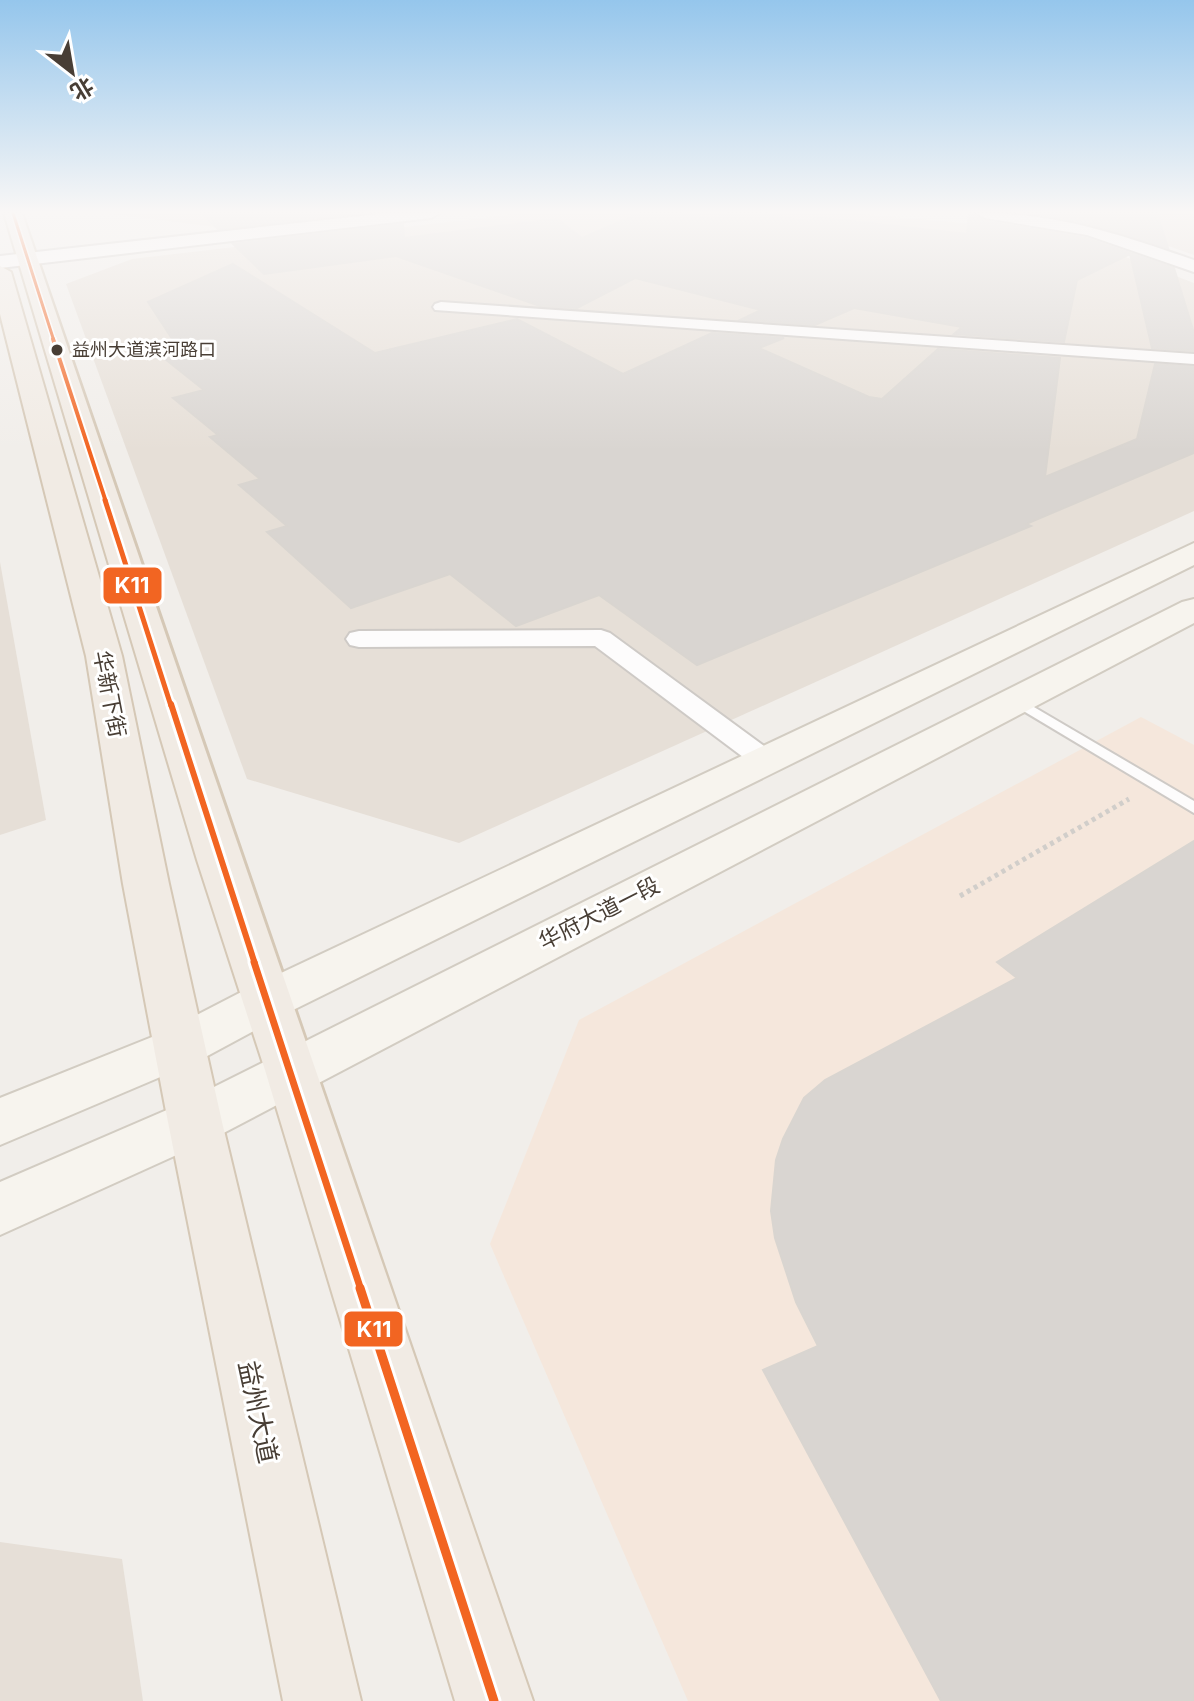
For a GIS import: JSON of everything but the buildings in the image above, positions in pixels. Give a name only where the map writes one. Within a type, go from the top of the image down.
[{"type":"main road","name":"华新下街","points":[[16,292],[104,656],[195,1122]]},
{"type":"main road","points":[[19,292],[291,1070],[494,1701]]},
{"type":"main road","points":[[0,1122],[180,1047],[267,1001],[1194,553]]},
{"type":"main road","name":"华府大道一段","points":[[0,1209],[195,1122],[291,1070],[1194,609]]},
{"type":"main road","name":"益州大道","points":[[195,1122],[322,1701]]},
{"type":"street","points":[[441,307],[1194,359]]},
{"type":"street","points":[[359,639],[601,638],[765,760]]},
{"type":"lane","points":[[1015,700],[1194,808]]},
{"type":"path","points":[[960,896],[1154,784]]},
{"type":"shaded area","points":[[69,292],[1194,292],[1194,511],[459,843],[247,779]]},
{"type":"shaded area","points":[[0,562],[46,820],[0,835]]},
{"type":"shaded area","points":[[1141,717],[1194,745],[1194,1701],[688,1701],[490,1244],[579,1020]]},
{"type":"shaded area","points":[[0,1542],[122,1559],[143,1701],[0,1701]]},
{"type":"transit line","name":"K11","points":[[38,292],[494,1701]]},
{"type":"place","name":"益州大道滨河路口","points":[[57,350]]}]
